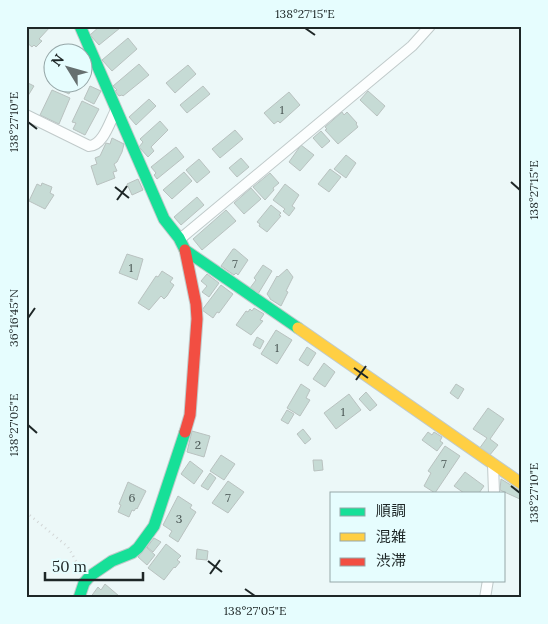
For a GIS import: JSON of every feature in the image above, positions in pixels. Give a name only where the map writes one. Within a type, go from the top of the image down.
[{"type":"street","points":[[79,598],[84,583],[90,576],[112,561],[132,553],[154,526],[190,415],[197,319],[196,304],[185,250],[180,239],[164,219],[80,26]]},
{"type":"street","points":[[180,239],[412,46],[430,26]]},
{"type":"street","points":[[26,115],[89,146],[94,146],[99,142],[116,110]]},
{"type":"street","points":[[185,250],[522,484]]},
{"type":"street","points":[[493,464],[494,492]]},
{"type":"street","points":[[485,598],[488,582]]},
{"type":"path","points":[[26,512],[68,547],[79,566],[90,576]]},
{"type":"building","points":[[26,26],[51,26],[39,39],[42,41],[36,47],[34,45],[32,47],[26,42]]},
{"type":"building","points":[[100,26],[118,26],[120,28],[99,45],[90,35]]},
{"type":"building","points":[[128,38],[137,49],[112,71],[102,60]]},
{"type":"building","points":[[139,64],[149,75],[123,96],[119,96],[113,86]]},
{"type":"building","points":[[188,65],[196,74],[175,93],[166,83]]},
{"type":"building","points":[[26,82],[34,86],[26,99]]},
{"type":"building","points":[[203,86],[210,94],[187,113],[180,105]]},
{"type":"building","points":[[92,87],[101,91],[94,104],[84,99],[87,92],[92,92]]},
{"type":"building","points":[[368,91],[385,106],[377,116],[360,100]]},
{"type":"building","points":[[51,92],[56,92],[70,98],[59,124],[40,115]]},
{"type":"building","points":[[289,92],[300,105],[280,123],[278,121],[274,124],[264,113]]},
{"type":"building","points":[[149,99],[156,106],[136,125],[129,117]]},
{"type":"building","points":[[82,101],[99,109],[85,135],[73,129],[76,123],[72,122]]},
{"type":"building","points":[[342,112],[344,115],[347,112],[357,123],[358,127],[338,144],[325,130],[327,129],[325,127]]},
{"type":"building","points":[[160,121],[168,130],[151,147],[154,151],[148,157],[139,147],[143,142],[140,139]]},
{"type":"building","points":[[235,130],[243,139],[220,158],[212,149]]},
{"type":"building","points":[[321,131],[330,141],[322,148],[313,138]]},
{"type":"building","points":[[112,138],[124,144],[117,162],[114,164],[117,171],[113,172],[115,178],[97,185],[91,166],[97,164],[95,158],[100,156],[106,143],[110,144]]},
{"type":"building","points":[[301,145],[314,155],[300,171],[289,162]]},
{"type":"building","points":[[176,147],[184,157],[157,179],[154,175],[156,173],[151,167]]},
{"type":"building","points":[[346,155],[356,163],[346,178],[334,169]]},
{"type":"building","points":[[241,158],[249,167],[237,177],[229,168]]},
{"type":"building","points":[[199,159],[210,172],[197,183],[186,170]]},
{"type":"building","points":[[330,169],[341,177],[329,192],[318,184]]},
{"type":"building","points":[[184,172],[192,181],[172,199],[163,190]]},
{"type":"building","points":[[270,173],[279,183],[265,200],[253,187]]},
{"type":"building","points":[[138,179],[143,190],[132,195],[127,184]]},
{"type":"building","points":[[42,183],[52,187],[50,193],[54,195],[45,209],[29,201],[37,184],[41,186]]},
{"type":"building","points":[[285,184],[299,195],[292,206],[295,208],[289,216],[283,211],[285,209],[273,200]]},
{"type":"building","points":[[251,188],[261,199],[244,214],[234,203]]},
{"type":"building","points":[[197,197],[204,205],[181,225],[174,217]]},
{"type":"building","points":[[271,205],[281,213],[279,215],[281,216],[267,232],[257,222]]},
{"type":"building","points":[[226,210],[236,221],[202,250],[193,239]]},
{"type":"building","points":[[233,249],[248,260],[238,275],[236,273],[234,275],[221,266]]},
{"type":"building","points":[[127,254],[143,259],[137,280],[119,273]]},
{"type":"building","points":[[263,265],[272,271],[258,294],[250,288]]},
{"type":"building","points":[[287,269],[293,277],[281,306],[270,299],[267,294],[277,276]]},
{"type":"building","points":[[162,271],[173,278],[170,282],[174,285],[164,299],[161,296],[149,310],[138,303],[156,276],[158,277]]},
{"type":"building","points":[[207,274],[219,283],[209,297],[202,292],[207,286],[201,281]]},
{"type":"building","points":[[221,285],[233,294],[213,318],[202,310]]},
{"type":"building","points":[[254,308],[264,314],[260,320],[263,321],[251,335],[236,325],[246,311],[248,312],[250,309],[252,311]]},
{"type":"building","points":[[276,330],[292,340],[277,364],[261,354]]},
{"type":"building","points":[[257,337],[264,341],[260,349],[253,345]]},
{"type":"building","points":[[307,347],[316,353],[308,366],[299,360]]},
{"type":"building","points":[[324,363],[335,372],[325,387],[313,379]]},
{"type":"building","points":[[301,384],[310,390],[306,398],[310,400],[300,416],[287,408]]},
{"type":"building","points":[[456,384],[464,389],[458,399],[450,393]]},
{"type":"building","points":[[366,392],[377,405],[370,411],[359,399]]},
{"type":"building","points":[[349,394],[361,410],[336,429],[324,413]]},
{"type":"building","points":[[488,408],[504,419],[490,439],[498,445],[489,456],[479,449],[487,438],[473,429]]},
{"type":"building","points":[[287,410],[294,414],[288,424],[281,420]]},
{"type":"building","points":[[303,429],[311,439],[305,444],[297,434]]},
{"type":"building","points":[[192,431],[210,436],[204,457],[187,452]]},
{"type":"building","points":[[428,432],[432,435],[434,432],[442,437],[440,441],[443,443],[437,451],[422,440]]},
{"type":"building","points":[[445,446],[460,456],[436,492],[424,486],[431,473],[428,471]]},
{"type":"building","points":[[221,455],[235,464],[224,480],[210,471]]},
{"type":"building","points":[[313,460],[322,460],[323,470],[314,471]]},
{"type":"building","points":[[190,461],[203,471],[194,484],[181,474]]},
{"type":"building","points":[[465,472],[484,486],[480,492],[463,492],[454,486]]},
{"type":"building","points":[[210,473],[216,478],[208,490],[201,486]]},
{"type":"building","points":[[501,479],[522,492],[522,500],[506,492],[500,490]]},
{"type":"building","points":[[228,481],[244,492],[228,513],[212,503]]},
{"type":"building","points":[[128,482],[146,491],[137,509],[132,510],[129,517],[118,512],[121,505],[119,504]]},
{"type":"building","points":[[178,496],[192,505],[190,508],[196,512],[178,542],[169,536],[172,531],[163,525]]},
{"type":"building","points":[[154,538],[161,542],[153,552],[147,547]]},
{"type":"building","points":[[166,544],[181,556],[177,560],[180,562],[164,580],[148,568]]},
{"type":"building","points":[[146,547],[155,555],[147,565],[138,557]]},
{"type":"building","points":[[197,549],[208,551],[207,560],[196,559]]},
{"type":"building","points":[[105,584],[119,596],[118,598],[90,598],[98,587],[101,590]]},
{"type":"traffic: fast","points":[[80,26],[164,219],[179,238],[185,250],[298,328]]},
{"type":"traffic: fast","points":[[79,598],[84,583],[90,576],[112,561],[132,553],[154,526],[185,432]]},
{"type":"traffic: slow","points":[[298,328],[522,484]]},
{"type":"traffic: jam","points":[[185,250],[196,304],[197,319],[190,415],[185,432]]}]
